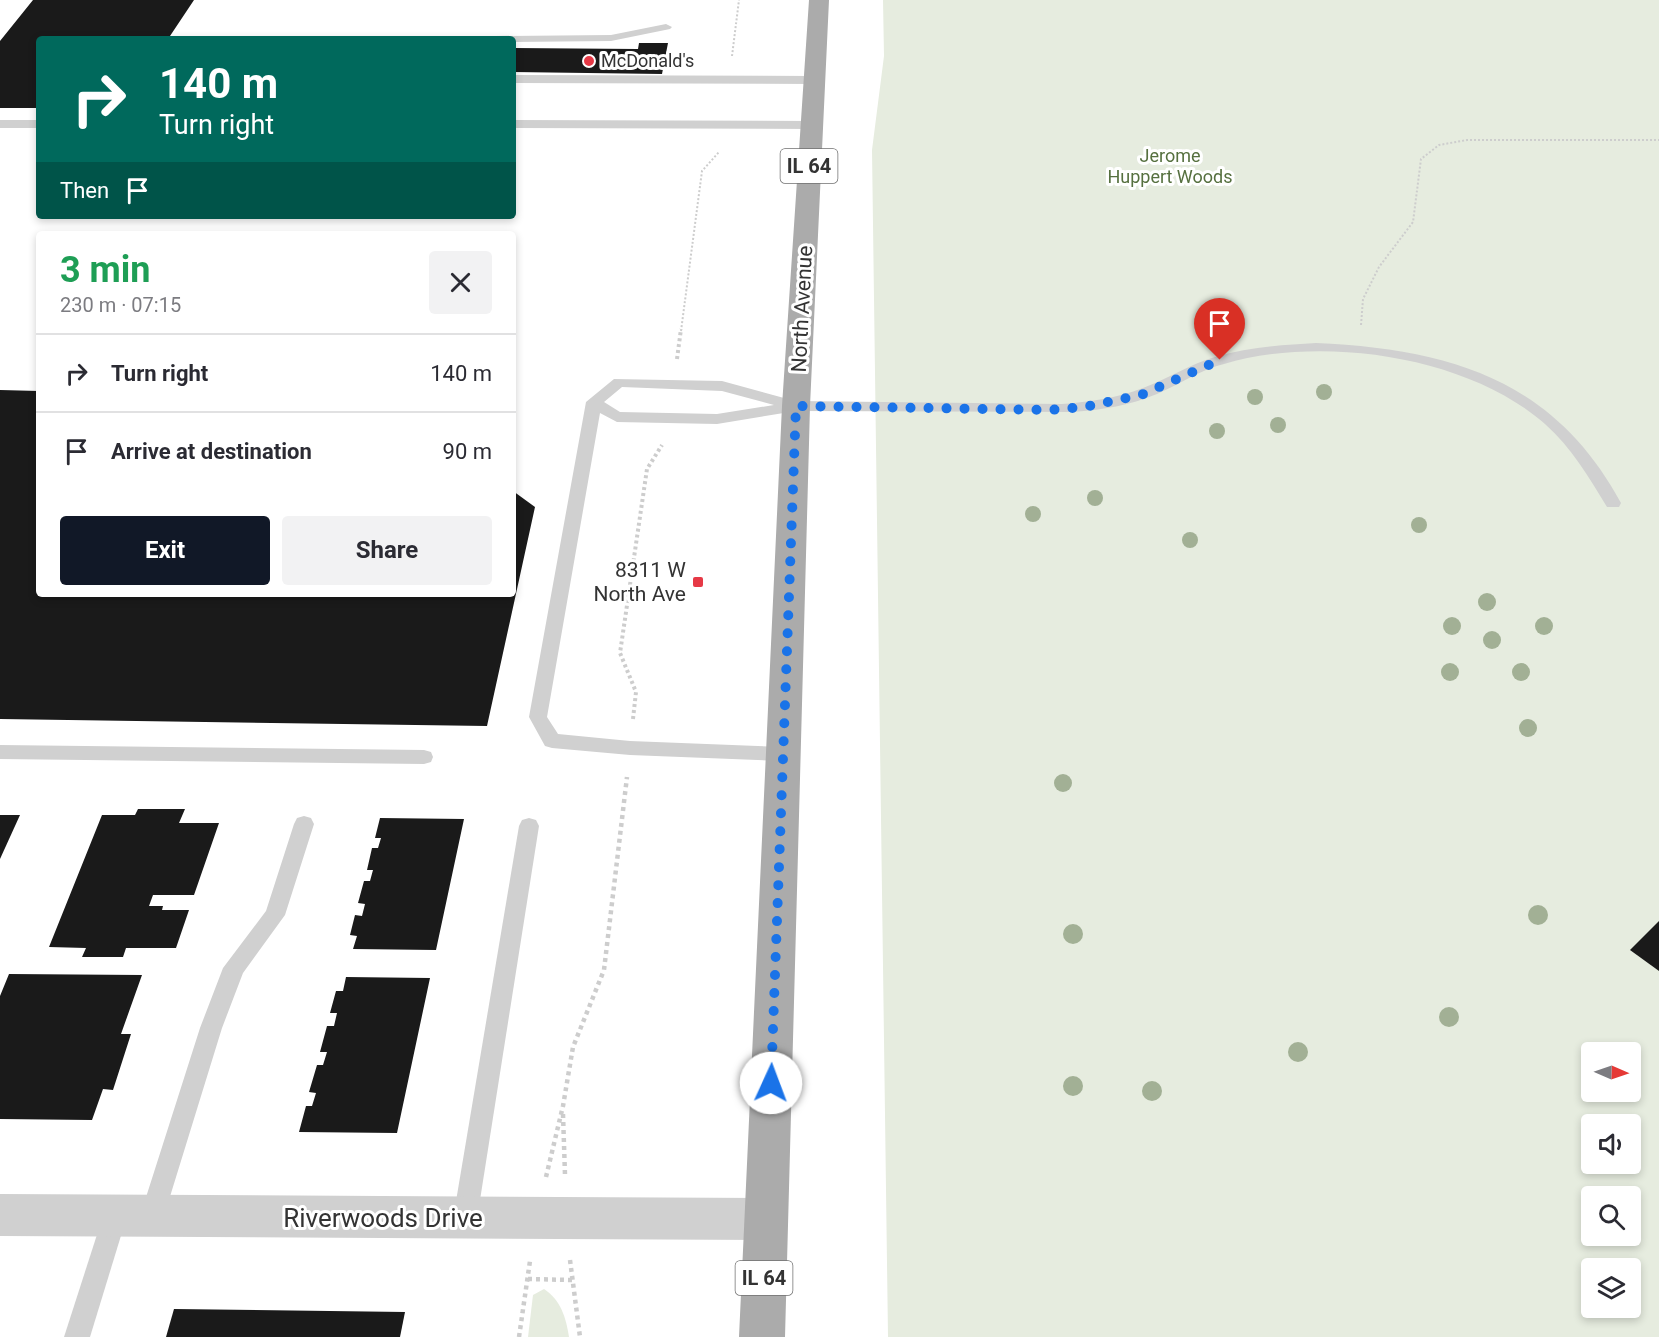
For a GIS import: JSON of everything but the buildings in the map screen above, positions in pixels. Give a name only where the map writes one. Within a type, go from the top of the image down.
[{"type":"main road","name":"North Avenue","points":[[762,1337],[796,406],[819,0]]},
{"type":"street","name":"Riverwoods Drive","points":[[0,1215],[766,1219]]},
{"type":"lane","points":[[516,39],[611,38],[666,27]]},
{"type":"lane","points":[[516,79],[814,80]]},
{"type":"lane","points":[[0,124],[36,124]]},
{"type":"lane","points":[[516,124],[812,125]]},
{"type":"lane","points":[[594,402],[616,417],[717,419],[796,406],[1050,410],[1084,407],[1141,395],[1220,360],[1264,350],[1306,346],[1360,347],[1422,358],[1490,383],[1523,401],[1554,424],[1582,452],[1613,503]]},
{"type":"lane","points":[[783,754],[630,748],[552,741],[538,717],[594,402],[619,382],[674,383],[722,386],[796,406]]},
{"type":"lane","points":[[0,752],[424,757]]},
{"type":"lane","points":[[77,1337],[134,1216],[234,968],[275,915],[304,824]]},
{"type":"lane","points":[[465,1219],[529,826]]},
{"type":"path","points":[[731,62],[739,0]]},
{"type":"path","points":[[1360,347],[1363,299],[1379,267],[1413,222],[1422,159],[1438,145],[1467,140],[1659,140]]},
{"type":"path","points":[[675,369],[702,171],[720,150]]},
{"type":"path","points":[[633,720],[636,692],[620,652],[647,469],[665,440]]},
{"type":"path","points":[[544,1181],[563,1106],[573,1047],[604,970],[628,765]]},
{"type":"path","points":[[563,1106],[565,1184]]},
{"type":"path","points":[[519,1337],[531,1258]]},
{"type":"path","points":[[527,1279],[572,1280],[580,1337]]},
{"type":"green space","name":"Jerome Huppert Woods","points":[[883,0],[1659,0],[1659,1337],[888,1337],[872,150],[884,56]]},
{"type":"green space","points":[[544,1289],[555,1298],[562,1310],[569,1337],[528,1337],[533,1295]]},
{"type":"place","name":"McDonald's","points":[[589,61]]},
{"type":"place","name":"8311 W North Ave","points":[[698,582]]},
{"type":"route","points":[[771,1083],[796,406],[1050,410],[1084,407],[1141,395],[1220,360]]}]
